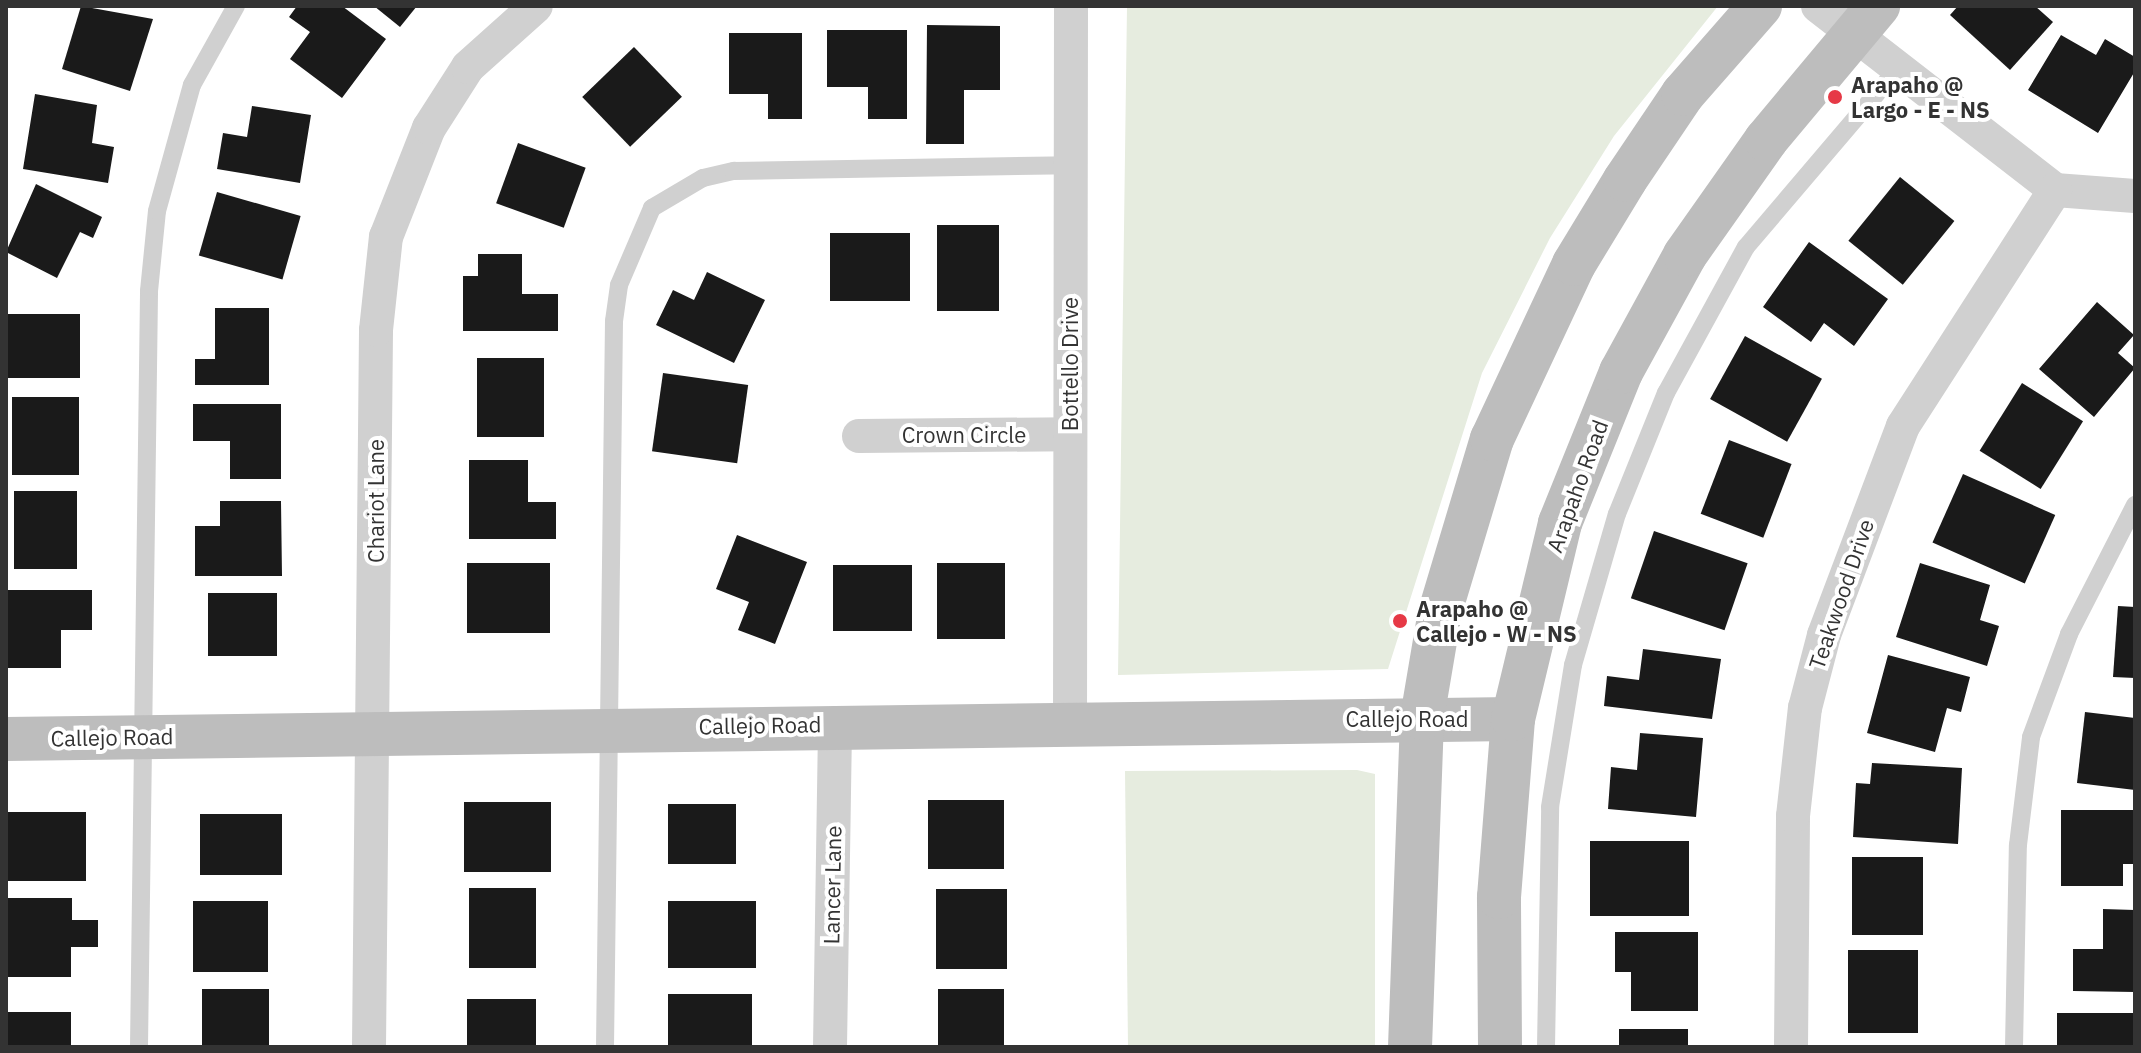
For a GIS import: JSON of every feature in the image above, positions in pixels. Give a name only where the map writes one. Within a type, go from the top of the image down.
[{"type":"main road","points":[[1410,1047],[1422,718],[1440,612],[1521,371],[1625,180],[1683,94],[1760,6]]},
{"type":"main road","name":"Arapaho Road","points":[[1500,1047],[1499,897],[1513,719],[1560,523],[1621,372],[1726,195],[1866,20]]},
{"type":"main road","name":"Callejo Road","points":[[6,739],[835,723],[1513,719]]},
{"type":"street","name":"Chariot Lane","points":[[369,1047],[376,330],[386,237],[429,128],[468,67],[536,6]]},
{"type":"street","name":"Bottello Drive","points":[[1070,722],[1071,6]]},
{"type":"street","points":[[1818,6],[1866,20],[1896,71],[2055,190],[2135,196]]},
{"type":"street","name":"Teakwood Drive","points":[[1791,1047],[1793,816],[1805,708],[1824,635],[1903,426],[2055,190]]},
{"type":"street","name":"Crown Circle","points":[[859,436],[1070,434]]},
{"type":"street","name":"Lancer Lane","points":[[830,1047],[835,723]]},
{"type":"lane","points":[[139,1047],[140,736],[149,291],[157,211],[192,85],[236,6]]},
{"type":"lane","points":[[1546,1047],[1550,807],[1573,665],[1617,514],[1666,393],[1746,247],[1896,71]]},
{"type":"lane","points":[[605,1047],[614,321],[619,285],[652,208],[703,178],[760,169],[1070,165]]},
{"type":"lane","points":[[2014,1047],[2018,845],[2031,737],[2069,634],[2135,505]]},
{"type":"shaded area","points":[[1127,6],[1718,6],[1614,136],[1550,238],[1482,373],[1388,669],[1118,675]]},
{"type":"shaded area","points":[[1357,770],[1375,774],[1375,1047],[1128,1047],[1125,771]]},
{"type":"building","points":[[81,6],[153,19],[130,91],[62,69]]},
{"type":"building","points":[[297,6],[342,6],[386,39],[342,98],[290,59],[310,32],[289,17]]},
{"type":"building","points":[[374,6],[417,6],[400,27]]},
{"type":"building","points":[[1958,6],[2035,6],[2053,22],[2010,70],[1950,15]]},
{"type":"building","points":[[927,25],[1000,26],[1000,90],[964,90],[964,144],[926,144]]},
{"type":"building","points":[[827,30],[907,30],[907,119],[868,119],[868,87],[827,87]]},
{"type":"building","points":[[729,33],[802,33],[802,119],[768,119],[768,94],[729,94]]},
{"type":"building","points":[[2061,35],[2096,55],[2105,39],[2135,57],[2135,71],[2098,133],[2028,90]]},
{"type":"building","points":[[634,47],[682,97],[630,147],[582,97]]},
{"type":"building","points":[[35,94],[97,105],[92,143],[114,147],[108,183],[23,169]]},
{"type":"building","points":[[252,106],[311,115],[300,183],[217,169],[223,133],[247,137]]},
{"type":"building","points":[[518,143],[586,168],[564,228],[496,203]]},
{"type":"building","points":[[1900,177],[1954,221],[1903,285],[1848,241]]},
{"type":"building","points":[[36,184],[102,217],[93,238],[80,232],[57,278],[6,252]]},
{"type":"building","points":[[217,192],[301,216],[282,279],[199,255]]},
{"type":"building","points":[[937,225],[999,225],[999,311],[937,311]]},
{"type":"building","points":[[830,233],[910,233],[910,301],[830,301]]},
{"type":"building","points":[[1809,242],[1888,299],[1854,346],[1824,323],[1811,342],[1763,307]]},
{"type":"building","points":[[478,254],[522,254],[522,294],[558,294],[558,331],[463,331],[463,276],[478,276]]},
{"type":"building","points":[[707,272],[765,300],[734,363],[656,325],[673,290],[694,300]]},
{"type":"building","points":[[2097,302],[2134,335],[2118,353],[2135,368],[2094,417],[2039,369]]},
{"type":"building","points":[[215,308],[269,308],[269,385],[195,385],[195,359],[215,359]]},
{"type":"building","points":[[8,314],[80,314],[80,378],[8,378]]},
{"type":"building","points":[[1745,336],[1822,379],[1787,442],[1710,399]]},
{"type":"building","points":[[477,358],[544,358],[544,437],[477,437]]},
{"type":"building","points":[[663,373],[748,385],[737,463],[652,451]]},
{"type":"building","points":[[2022,383],[2083,421],[2041,489],[1980,451]]},
{"type":"building","points":[[12,397],[79,397],[79,475],[12,475]]},
{"type":"building","points":[[193,404],[281,404],[281,479],[230,479],[230,441],[193,441]]},
{"type":"building","points":[[1729,440],[1792,464],[1763,538],[1701,514]]},
{"type":"building","points":[[469,460],[528,460],[528,502],[556,502],[556,539],[469,539]]},
{"type":"building","points":[[1963,474],[2055,515],[2025,584],[1932,543]]},
{"type":"building","points":[[14,491],[77,491],[77,569],[14,569]]},
{"type":"building","points":[[220,501],[281,501],[282,576],[195,576],[195,526],[220,526]]},
{"type":"building","points":[[1654,531],[1748,563],[1724,630],[1631,598]]},
{"type":"building","points":[[737,535],[807,562],[775,644],[738,630],[749,602],[716,589]]},
{"type":"building","points":[[467,563],[550,563],[550,633],[467,633]]},
{"type":"building","points":[[937,563],[1005,563],[1005,639],[937,639]]},
{"type":"building","points":[[1920,563],[1990,585],[1980,620],[1999,626],[1987,666],[1896,637]]},
{"type":"building","points":[[833,565],[912,565],[912,631],[833,631]]},
{"type":"building","points":[[6,590],[92,590],[92,630],[61,630],[61,668],[6,668]]},
{"type":"building","points":[[208,593],[277,593],[277,656],[208,656]]},
{"type":"building","points":[[2118,606],[2135,607],[2135,678],[2113,677]]},
{"type":"building","points":[[1643,649],[1721,659],[1712,719],[1604,706],[1607,676],[1639,680]]},
{"type":"building","points":[[1888,655],[1970,677],[1961,712],[1947,708],[1935,752],[1867,733]]},
{"type":"building","points":[[2085,712],[2135,718],[2135,790],[2077,783]]},
{"type":"building","points":[[1640,733],[1703,738],[1696,817],[1608,809],[1611,767],[1637,770]]},
{"type":"building","points":[[1872,763],[1962,768],[1958,844],[1853,837],[1856,783],[1870,784]]},
{"type":"building","points":[[928,800],[1004,800],[1004,869],[928,869]]},
{"type":"building","points":[[464,802],[551,802],[551,872],[464,872]]},
{"type":"building","points":[[668,804],[736,804],[736,864],[668,864]]},
{"type":"building","points":[[2061,810],[2135,810],[2135,864],[2123,864],[2123,886],[2061,886]]},
{"type":"building","points":[[6,812],[86,812],[86,881],[6,881]]},
{"type":"building","points":[[200,814],[282,814],[282,875],[200,875]]},
{"type":"building","points":[[1590,841],[1689,841],[1689,916],[1590,916]]},
{"type":"building","points":[[1852,857],[1923,857],[1923,935],[1852,935]]},
{"type":"building","points":[[469,888],[536,888],[536,968],[469,968]]},
{"type":"building","points":[[936,889],[1007,889],[1007,969],[936,969]]},
{"type":"building","points":[[6,898],[72,898],[72,920],[98,920],[98,947],[71,947],[71,977],[6,977]]},
{"type":"building","points":[[193,901],[268,901],[268,972],[193,972]]},
{"type":"building","points":[[668,901],[756,901],[756,968],[668,968]]},
{"type":"building","points":[[2103,909],[2135,910],[2135,992],[2073,991],[2073,949],[2103,949]]},
{"type":"building","points":[[1615,932],[1698,932],[1698,1011],[1631,1011],[1631,972],[1615,972]]},
{"type":"building","points":[[1848,950],[1918,950],[1918,1033],[1848,1033]]},
{"type":"building","points":[[202,989],[269,989],[269,1047],[202,1047]]},
{"type":"building","points":[[938,989],[1004,989],[1004,1047],[938,1047]]},
{"type":"building","points":[[668,994],[752,994],[752,1047],[668,1047]]},
{"type":"building","points":[[467,999],[536,999],[536,1047],[467,1047]]},
{"type":"building","points":[[6,1012],[71,1012],[71,1047],[6,1047]]},
{"type":"building","points":[[2057,1013],[2135,1013],[2135,1047],[2057,1047]]},
{"type":"building","points":[[1619,1029],[1688,1029],[1688,1047],[1619,1047]]},
{"type":"place","name":"Arapaho @ Largo - E - NS","points":[[1835,97]]},
{"type":"place","name":"Arapaho @ Callejo - W - NS","points":[[1400,621]]}]
